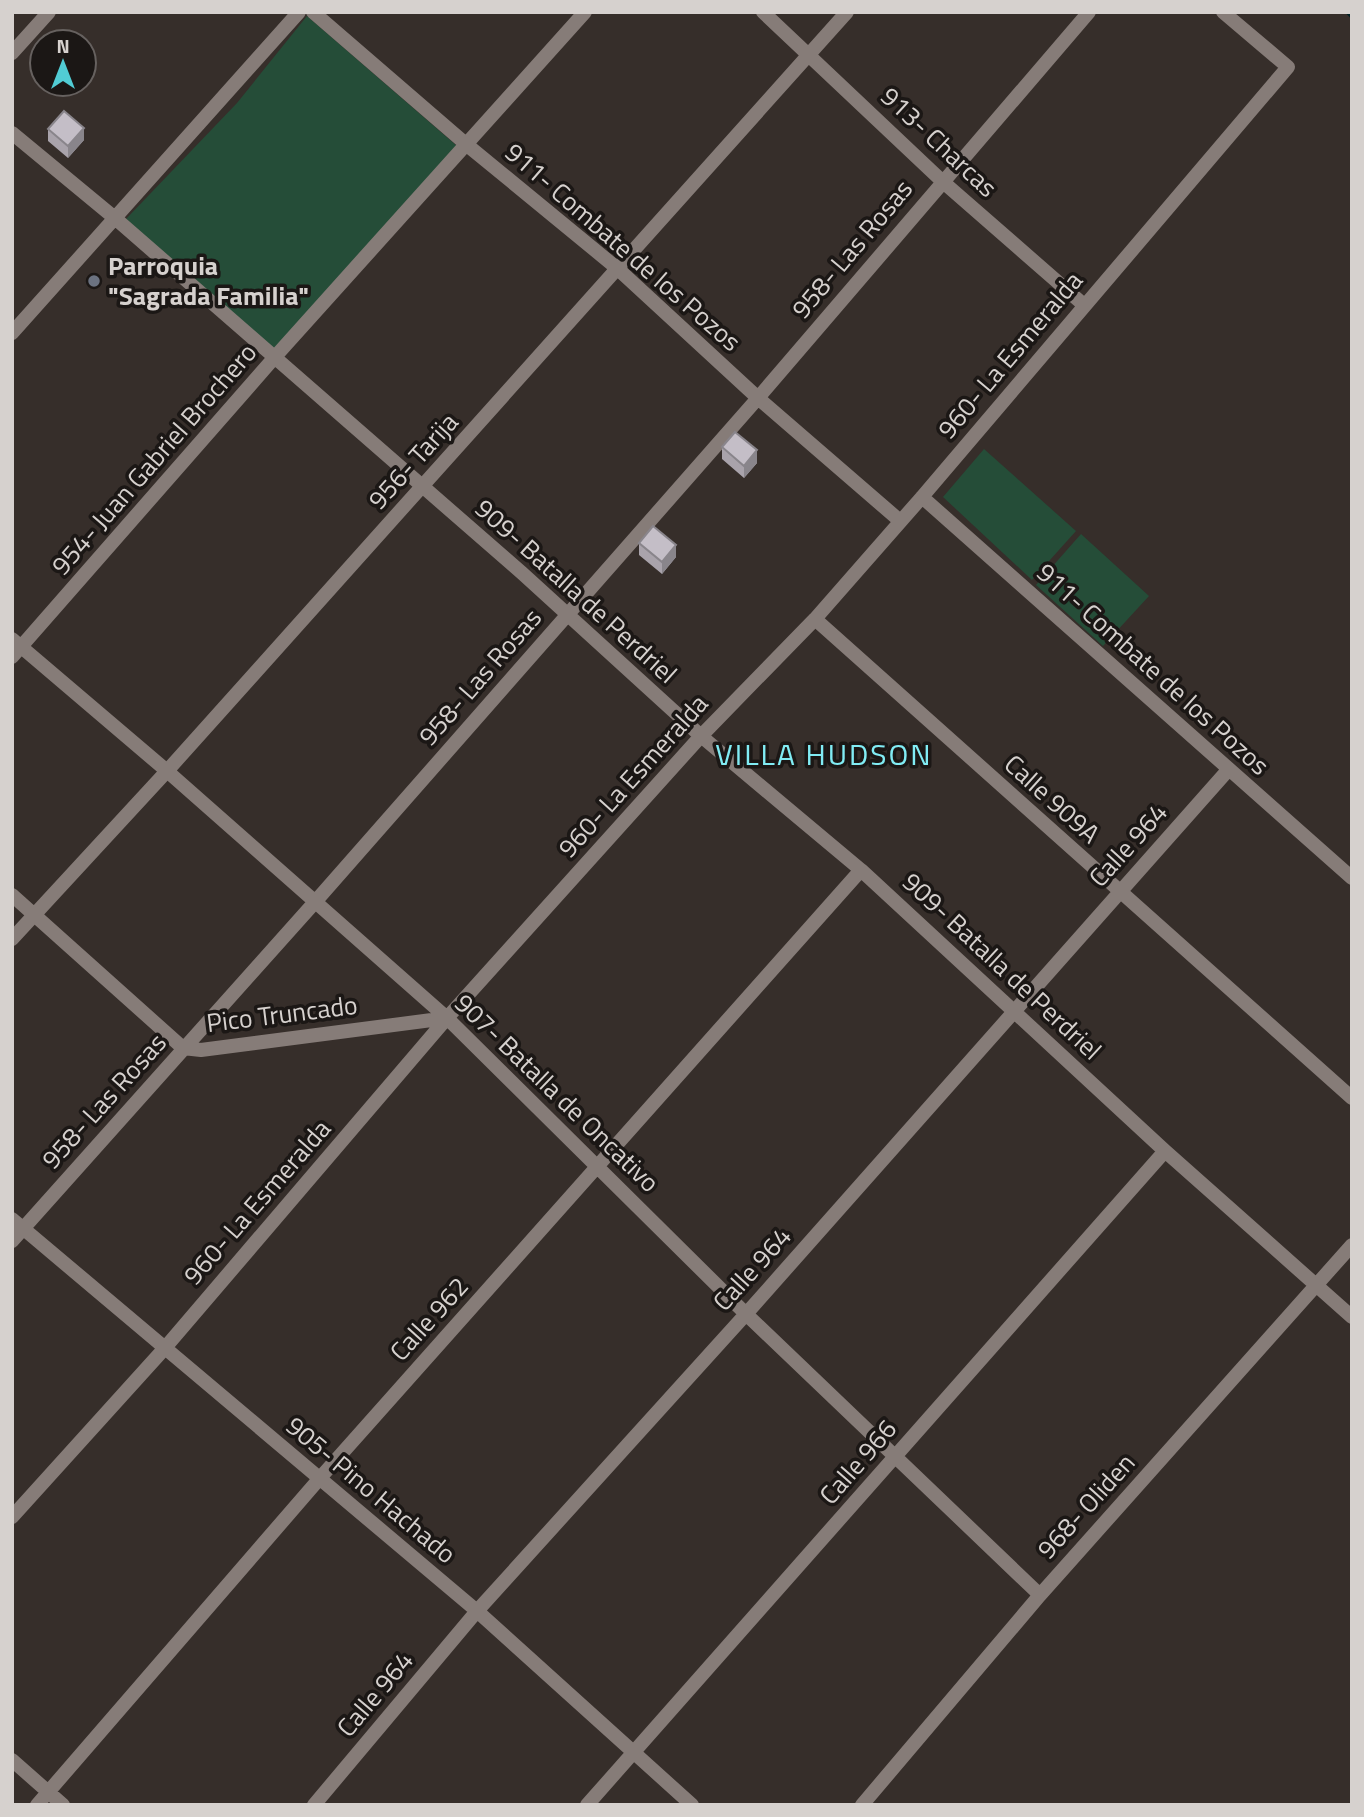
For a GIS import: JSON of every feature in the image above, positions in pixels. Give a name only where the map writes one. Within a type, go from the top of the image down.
[{"type":"street","points":[[12,53],[49,12]]},
{"type":"street","points":[[12,333],[299,12]]},
{"type":"street","name":"911- Combate de los Pozos","points":[[313,12],[467,145],[618,269],[758,398],[899,520]]},
{"type":"street","name":"954- Juan Gabriel Brochero","points":[[15,647],[584,12]]},
{"type":"street","name":"913- Charcas","points":[[763,12],[942,181],[1084,305]]},
{"type":"street","name":"956- Tarija","points":[[12,939],[167,771],[847,12]]},
{"type":"street","name":"958- Las Rosas","points":[[12,1241],[18,1224],[315,902],[758,398],[1089,12]]},
{"type":"street","name":"960- La Esmeralda","points":[[12,1517],[164,1349],[447,1018],[701,736],[815,619],[1288,67],[1223,12]]},
{"type":"street","name":"909- Batalla de Perdriel","points":[[12,133],[116,219],[568,614],[701,736],[861,870],[1165,1151],[1352,1317]]},
{"type":"street","name":"911- Combate de los Pozos","points":[[922,497],[1352,878]]},
{"type":"street","name":"Calle 909A","points":[[815,619],[1352,1098]]},
{"type":"street","name":"907- Batalla de Oncativo","points":[[15,647],[167,771],[447,1018],[746,1314],[1040,1595]]},
{"type":"street","name":"Calle 964","points":[[314,1805],[477,1611],[746,1314],[1229,769]]},
{"type":"street","name":"Calle 962","points":[[37,1805],[320,1478],[861,870]]},
{"type":"street","name":"Pico Truncado","points":[[12,895],[183,1048],[201,1050],[447,1018]]},
{"type":"street","name":"Calle 966","points":[[587,1805],[1165,1151]]},
{"type":"street","name":"905- Pino Hachado","points":[[18,1224],[477,1611],[692,1805]]},
{"type":"street","name":"968- Oliden","points":[[862,1805],[1040,1595],[1352,1245]]},
{"type":"street","points":[[12,1760],[63,1805]]},
{"type":"green space","points":[[307,16],[457,146],[274,350],[126,219],[237,103]]},
{"type":"green space","points":[[984,449],[1076,531],[1032,580],[943,497]]},
{"type":"green space","points":[[1081,534],[1149,596],[1103,646],[1036,585]]},
{"type":"building","points":[[64,111],[84,128],[68,146],[48,129]]},
{"type":"building","points":[[735,432],[757,450],[744,466],[722,447]]},
{"type":"building","points":[[653,526],[676,545],[662,562],[639,543]]},
{"type":"waterway","points":[[1348,12],[1352,16]]},
{"type":"place","name":"Parroquia \"Sagrada Familia\"","points":[[94,281]]},
{"type":"district","name":"VILLA HUDSON","points":[[824,755]]}]
